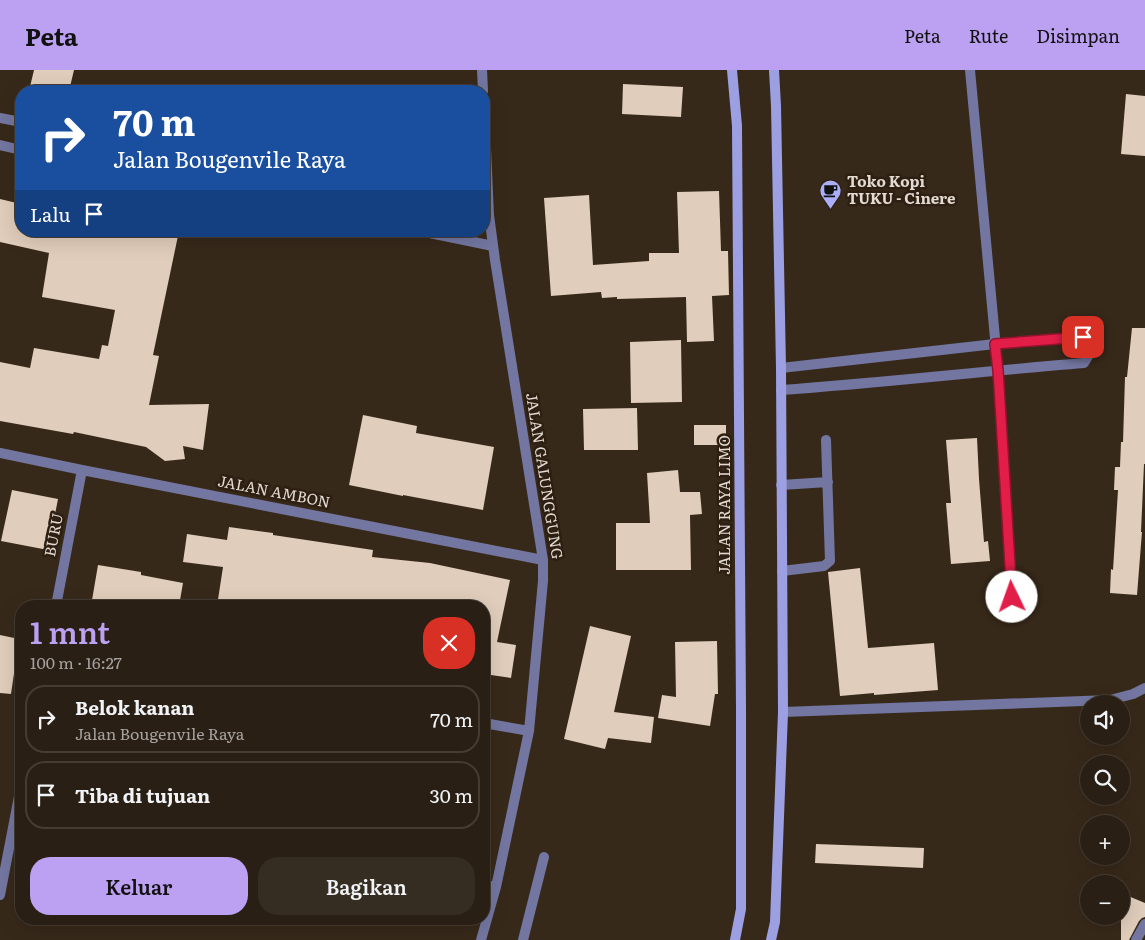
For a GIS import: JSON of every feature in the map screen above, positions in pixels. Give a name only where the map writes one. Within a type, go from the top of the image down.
[{"type":"main road","name":"JALAN RAYA LIMO","points":[[732,70],[737,126],[741,697],[741,910],[735,940]]},
{"type":"main road","points":[[771,940],[775,922],[783,712],[781,368],[774,70]]},
{"type":"street","points":[[482,70],[483,85]]},
{"type":"street","points":[[970,70],[998,370],[1012,597]]},
{"type":"street","points":[[0,118],[15,121]]},
{"type":"street","points":[[0,146],[15,149]]},
{"type":"street","name":"JALAN GALUNGGUNG","points":[[490,230],[543,560],[541,613],[529,731],[490,908]]},
{"type":"street","points":[[449,237],[493,246]]},
{"type":"street","points":[[781,368],[995,344],[1085,337],[1090,354],[1084,363],[781,390]]},
{"type":"street","points":[[782,571],[824,566],[830,561],[826,440]]},
{"type":"street","name":"JALAN AMBON","points":[[0,453],[543,560]]},
{"type":"street","name":"BURU","points":[[57,600],[82,470]]},
{"type":"street","points":[[782,485],[828,482]]},
{"type":"street","points":[[783,712],[1110,700],[1133,694],[1145,688]]},
{"type":"street","points":[[490,724],[529,731]]},
{"type":"street","points":[[0,895],[15,825]]},
{"type":"street","points":[[523,940],[544,857]]},
{"type":"street","points":[[490,886],[496,887]]},
{"type":"street","points":[[1136,940],[1145,924]]},
{"type":"street","name":"JALAN GALUNGGUNG","points":[[481,940],[485,925]]},
{"type":"building","points":[[34,70],[74,70],[70,85],[30,85]]},
{"type":"building","points":[[623,84],[683,87],[681,117],[622,114]]},
{"type":"building","points":[[1126,94],[1145,96],[1145,156],[1121,154]]},
{"type":"building","points":[[719,191],[721,251],[728,251],[729,295],[712,296],[714,341],[687,342],[686,297],[617,299],[617,297],[602,298],[601,292],[551,296],[544,198],[589,195],[593,265],[649,261],[649,253],[679,253],[677,192]]},
{"type":"building","points":[[0,199],[15,203],[15,237],[178,237],[153,355],[159,356],[149,405],[209,404],[203,450],[183,446],[185,459],[165,461],[146,447],[74,432],[73,434],[0,421],[0,362],[30,368],[34,348],[99,359],[102,345],[108,346],[115,310],[42,297],[49,253],[0,242]]},
{"type":"building","points":[[1132,328],[1145,328],[1145,464],[1137,595],[1110,593],[1118,490],[1114,490],[1115,467],[1120,467],[1121,442],[1123,442],[1125,377],[1127,377]]},
{"type":"building","points":[[681,340],[682,402],[631,403],[630,342]]},
{"type":"building","points":[[637,408],[638,450],[584,450],[583,409]]},
{"type":"building","points":[[363,415],[417,426],[416,433],[494,447],[483,510],[349,485]]},
{"type":"building","points":[[694,425],[726,425],[726,445],[694,445]]},
{"type":"building","points":[[977,438],[984,542],[988,541],[990,561],[951,564],[946,503],[951,503],[946,440]]},
{"type":"building","points":[[678,470],[680,492],[700,492],[702,514],[690,515],[691,570],[616,570],[616,523],[650,523],[647,473]]},
{"type":"building","points":[[12,490],[58,499],[48,550],[1,541]]},
{"type":"building","points":[[229,527],[273,533],[273,535],[373,550],[372,557],[430,563],[510,580],[497,642],[516,645],[511,678],[490,675],[490,600],[218,600],[223,567],[183,562],[187,534],[227,540]]},
{"type":"building","points":[[98,565],[141,572],[141,575],[183,583],[180,600],[92,600]]},
{"type":"building","points":[[860,568],[868,648],[934,643],[938,690],[840,696],[828,572]]},
{"type":"building","points":[[590,626],[631,636],[614,712],[654,717],[651,743],[608,738],[605,749],[564,739]]},
{"type":"building","points":[[0,635],[15,638],[15,666],[11,694],[0,693]]},
{"type":"building","points":[[717,641],[718,694],[715,694],[710,726],[658,718],[662,695],[676,697],[675,642]]},
{"type":"building","points":[[816,844],[924,848],[923,868],[815,863]]},
{"type":"building","points":[[1130,897],[1145,903],[1145,917],[1139,921],[1129,940],[1121,940],[1121,925],[1130,925]]},
{"type":"place","name":"Toko Kopi TUKU - Cinere","points":[[831,210]]},
{"type":"route","points":[[1012,597],[995,344],[1083,337]]}]
